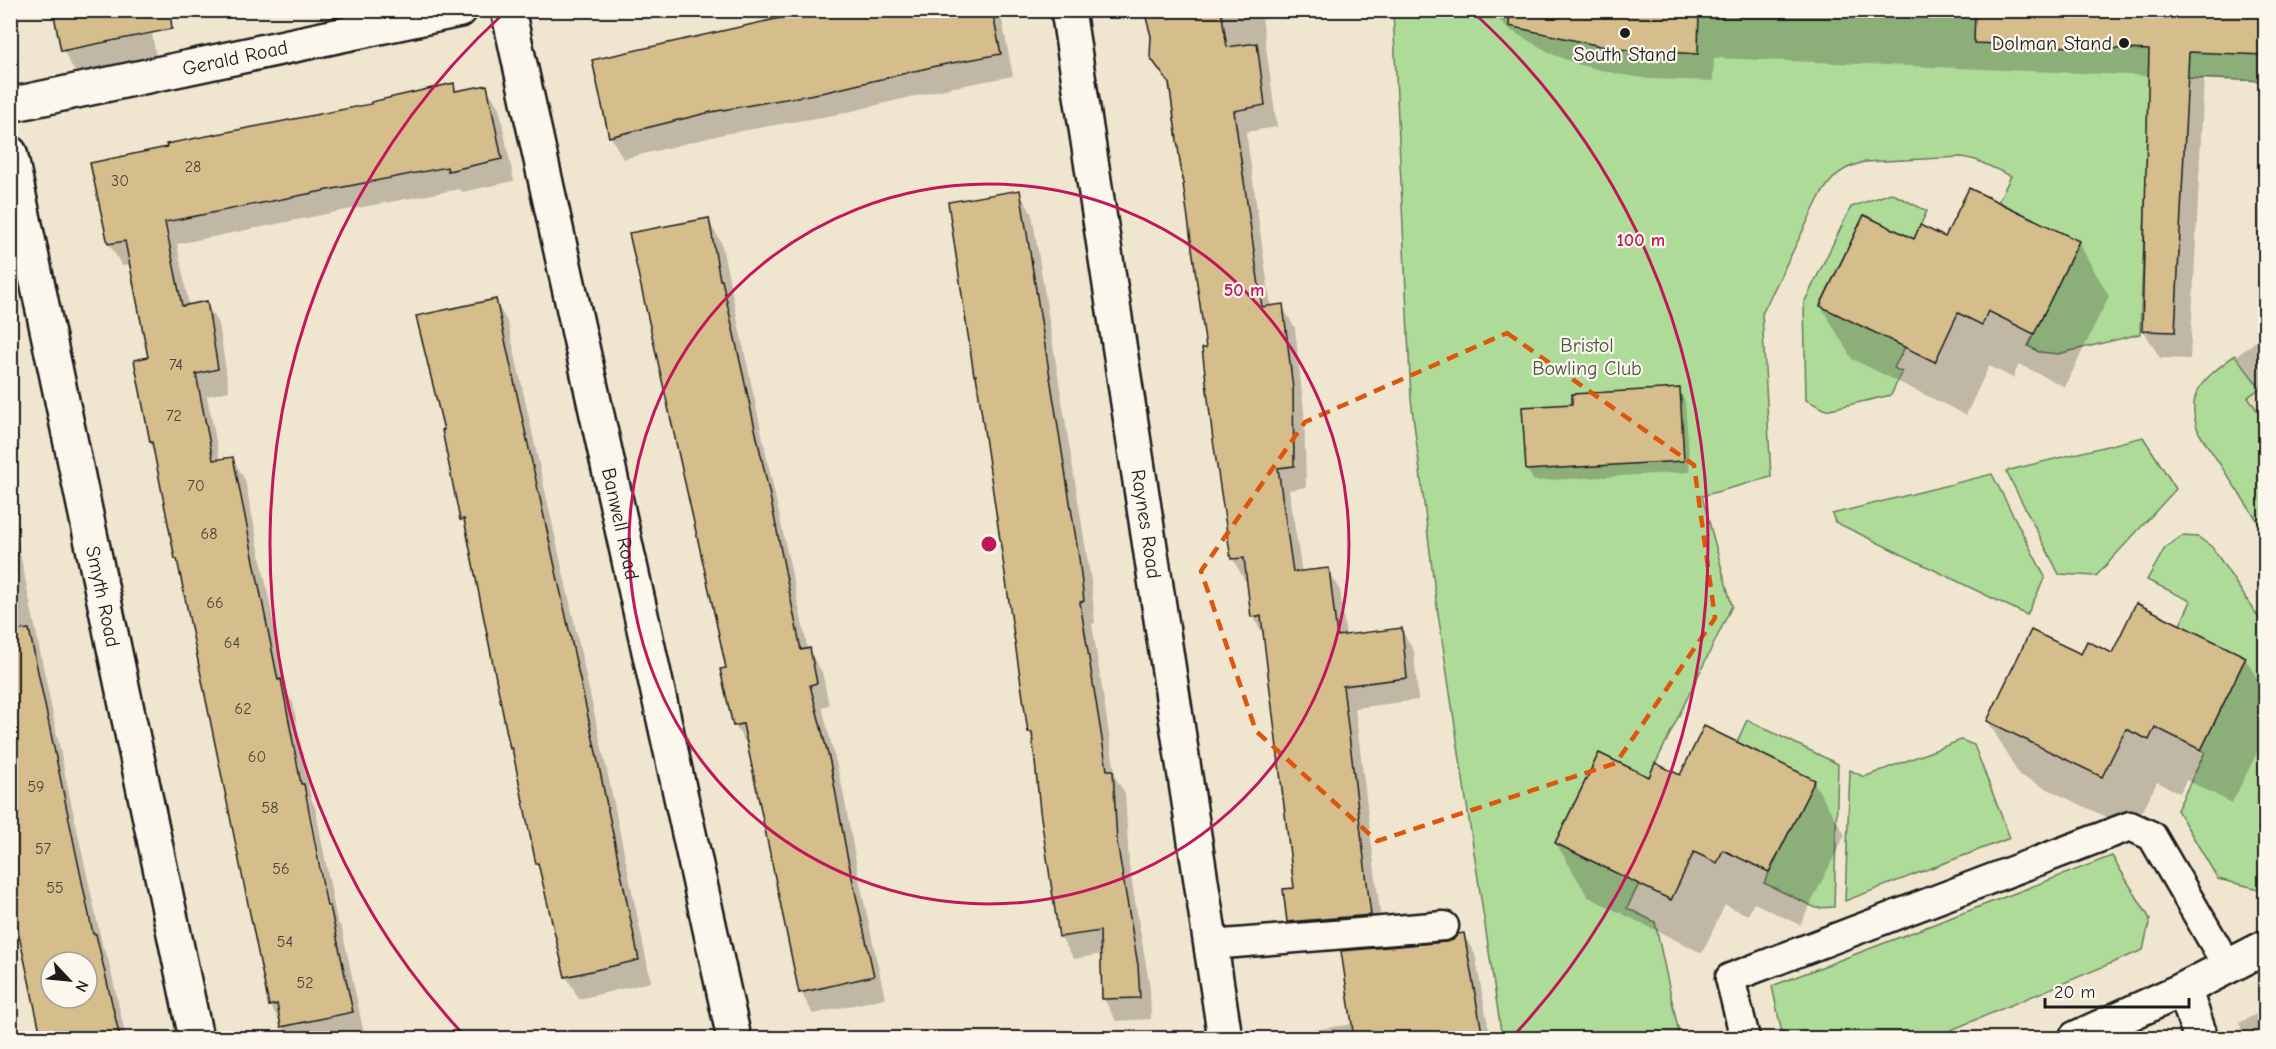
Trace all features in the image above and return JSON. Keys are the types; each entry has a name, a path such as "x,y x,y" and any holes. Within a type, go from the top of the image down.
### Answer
{"street":[{"name":"Gerald Road","path":"10,105 460,10"},
{"name":"Banwell Road","path":"508,10 734,1038"},
{"name":"Raynes Road","path":"1068,10 1226,1038"},
{"name":"Smyth Road","path":"10,153 196,1038"},
{"path":"2076,1038 2184,989 2265,947"},
{"path":"2184,989 2201,1038"}],"lane":[{"path":"1744,1038 1730,978 2130,826 2152,836 2228,967"},
{"path":"1211,945 1444,926"}],"highlighted area":[{"path":"1507,333 1694,465 1715,618 1616,763 1377,841 1256,731 1201,571 1305,422"}],"shaded area":[{"path":"2265,383 2265,422 2248,397"}],"green space":[{"name":"Bristol Bowling Club","path":"1393,11 2265,11 2265,81 2186,78 2146,188 2140,334 2058,354 2039,352 2028,346 2079,241 1998,202 2011,176 1976,160 1962,157 1865,162 1837,174 1819,198 1762,314 1771,477 1702,496 1732,606 1649,777 1599,753 1555,843 1639,884 1627,908 1655,922 1680,1038 1502,1038 1436,600 1411,399"},
{"path":"1891,193 1927,211 1914,239 1864,215 1820,305 1905,347 1894,368 1902,372 1891,395 1826,410 1806,400 1804,303 1851,207"},
{"path":"2235,355 2260,388 2248,397 2265,422 2265,532 2199,433 2195,419 2195,396 2200,387 2214,371"},
{"path":"2143,437 2176,489 2096,576 2059,574 2006,471"},
{"path":"1992,474 2045,577 2027,615 1835,522 1832,514"},
{"path":"2182,536 2198,537 2212,547 2265,627 2266,885 2259,889 2218,879 2177,810 2205,752 2201,750 2246,657 2180,625 2191,601 2147,580 2165,548"},
{"path":"1747,720 1838,764 1834,907 1816,908 1764,883 1814,780 1737,742"},
{"path":"1961,740 1974,745 2010,838 1845,901 1850,770 1864,777"},
{"path":"2112,856 2150,919 2143,950 1932,1038 1783,1038 1772,986"}],"building":[{"path":"53,10 170,10 172,29 61,51"},
{"path":"816,10 992,10 1001,54 936,66 826,92 711,112 609,137 592,60"},
{"path":"1144,10 1221,10 1227,47 1257,43 1265,105 1234,111 1262,307 1283,304 1293,389 1294,466 1278,468 1293,572 1329,568 1337,636 1402,628 1407,678 1343,686 1371,915 1287,922 1283,889 1294,888 1261,616 1251,617 1244,558 1231,559 1213,440 1202,348 1206,348 1169,83 1150,57 1151,36"},
{"name":"South Stand","path":"1510,10 1699,10 1698,54 1614,49 1509,26"},
{"path":"1975,10 2265,10 2265,55 2189,52 2175,332 2142,331 2149,50 1974,43"},
{"path":"454,83 455,91 487,85 502,159 448,171 447,167 165,222 182,306 207,301 218,369 196,374 213,460 233,457 278,680 281,679 327,906 330,906 353,1012 281,1027 277,1004 269,1006 177,559 175,559 152,442 150,442 134,360 148,357 125,241 108,244 90,163 167,147 166,144 371,104 371,102"},
{"path":"1969,188 2079,241 2034,334 1988,311 1982,325 1958,313 1935,362 1820,306 1864,215 1914,239 1920,225 1945,237"},
{"path":"1020,190 1079,558 1084,601 1080,602 1107,770 1113,770 1117,842 1138,965 1140,998 1102,999 1100,931 1059,937 1040,811 1032,732 1028,732 976,375 974,375 948,202"},
{"path":"709,218 720,280 722,280 770,496 801,650 810,648 817,683 810,685 830,762 847,855 874,976 799,993 743,724 733,726 720,669 726,668 629,233"},
{"path":"496,299 597,757 639,960 565,977 538,863 536,864 512,748 510,749 464,519 460,520 442,430 444,430 416,316"},
{"path":"1680,388 1684,461 1526,470 1522,407 1572,404 1572,394"},
{"path":"2136,603 2246,657 2201,750 2155,727 2149,740 2126,729 2102,777 1987,721 2031,630 2081,654 2087,641 2112,653"},
{"path":"29,629 93,934 96,934 120,1038 64,1038 62,1031 41,1036 17,926 10,928 10,631"},
{"path":"1704,726 1815,780 1769,872 1723,850 1717,863 1694,852 1671,900 1555,843 1599,753 1649,777 1655,763 1680,775"},
{"path":"1464,933 1483,1038 1354,1038 1341,951 1445,942"}],"place":[{"name":"South Stand","path":"1625,33"},
{"name":"Dolman Stand","path":"2124,43"}]}
